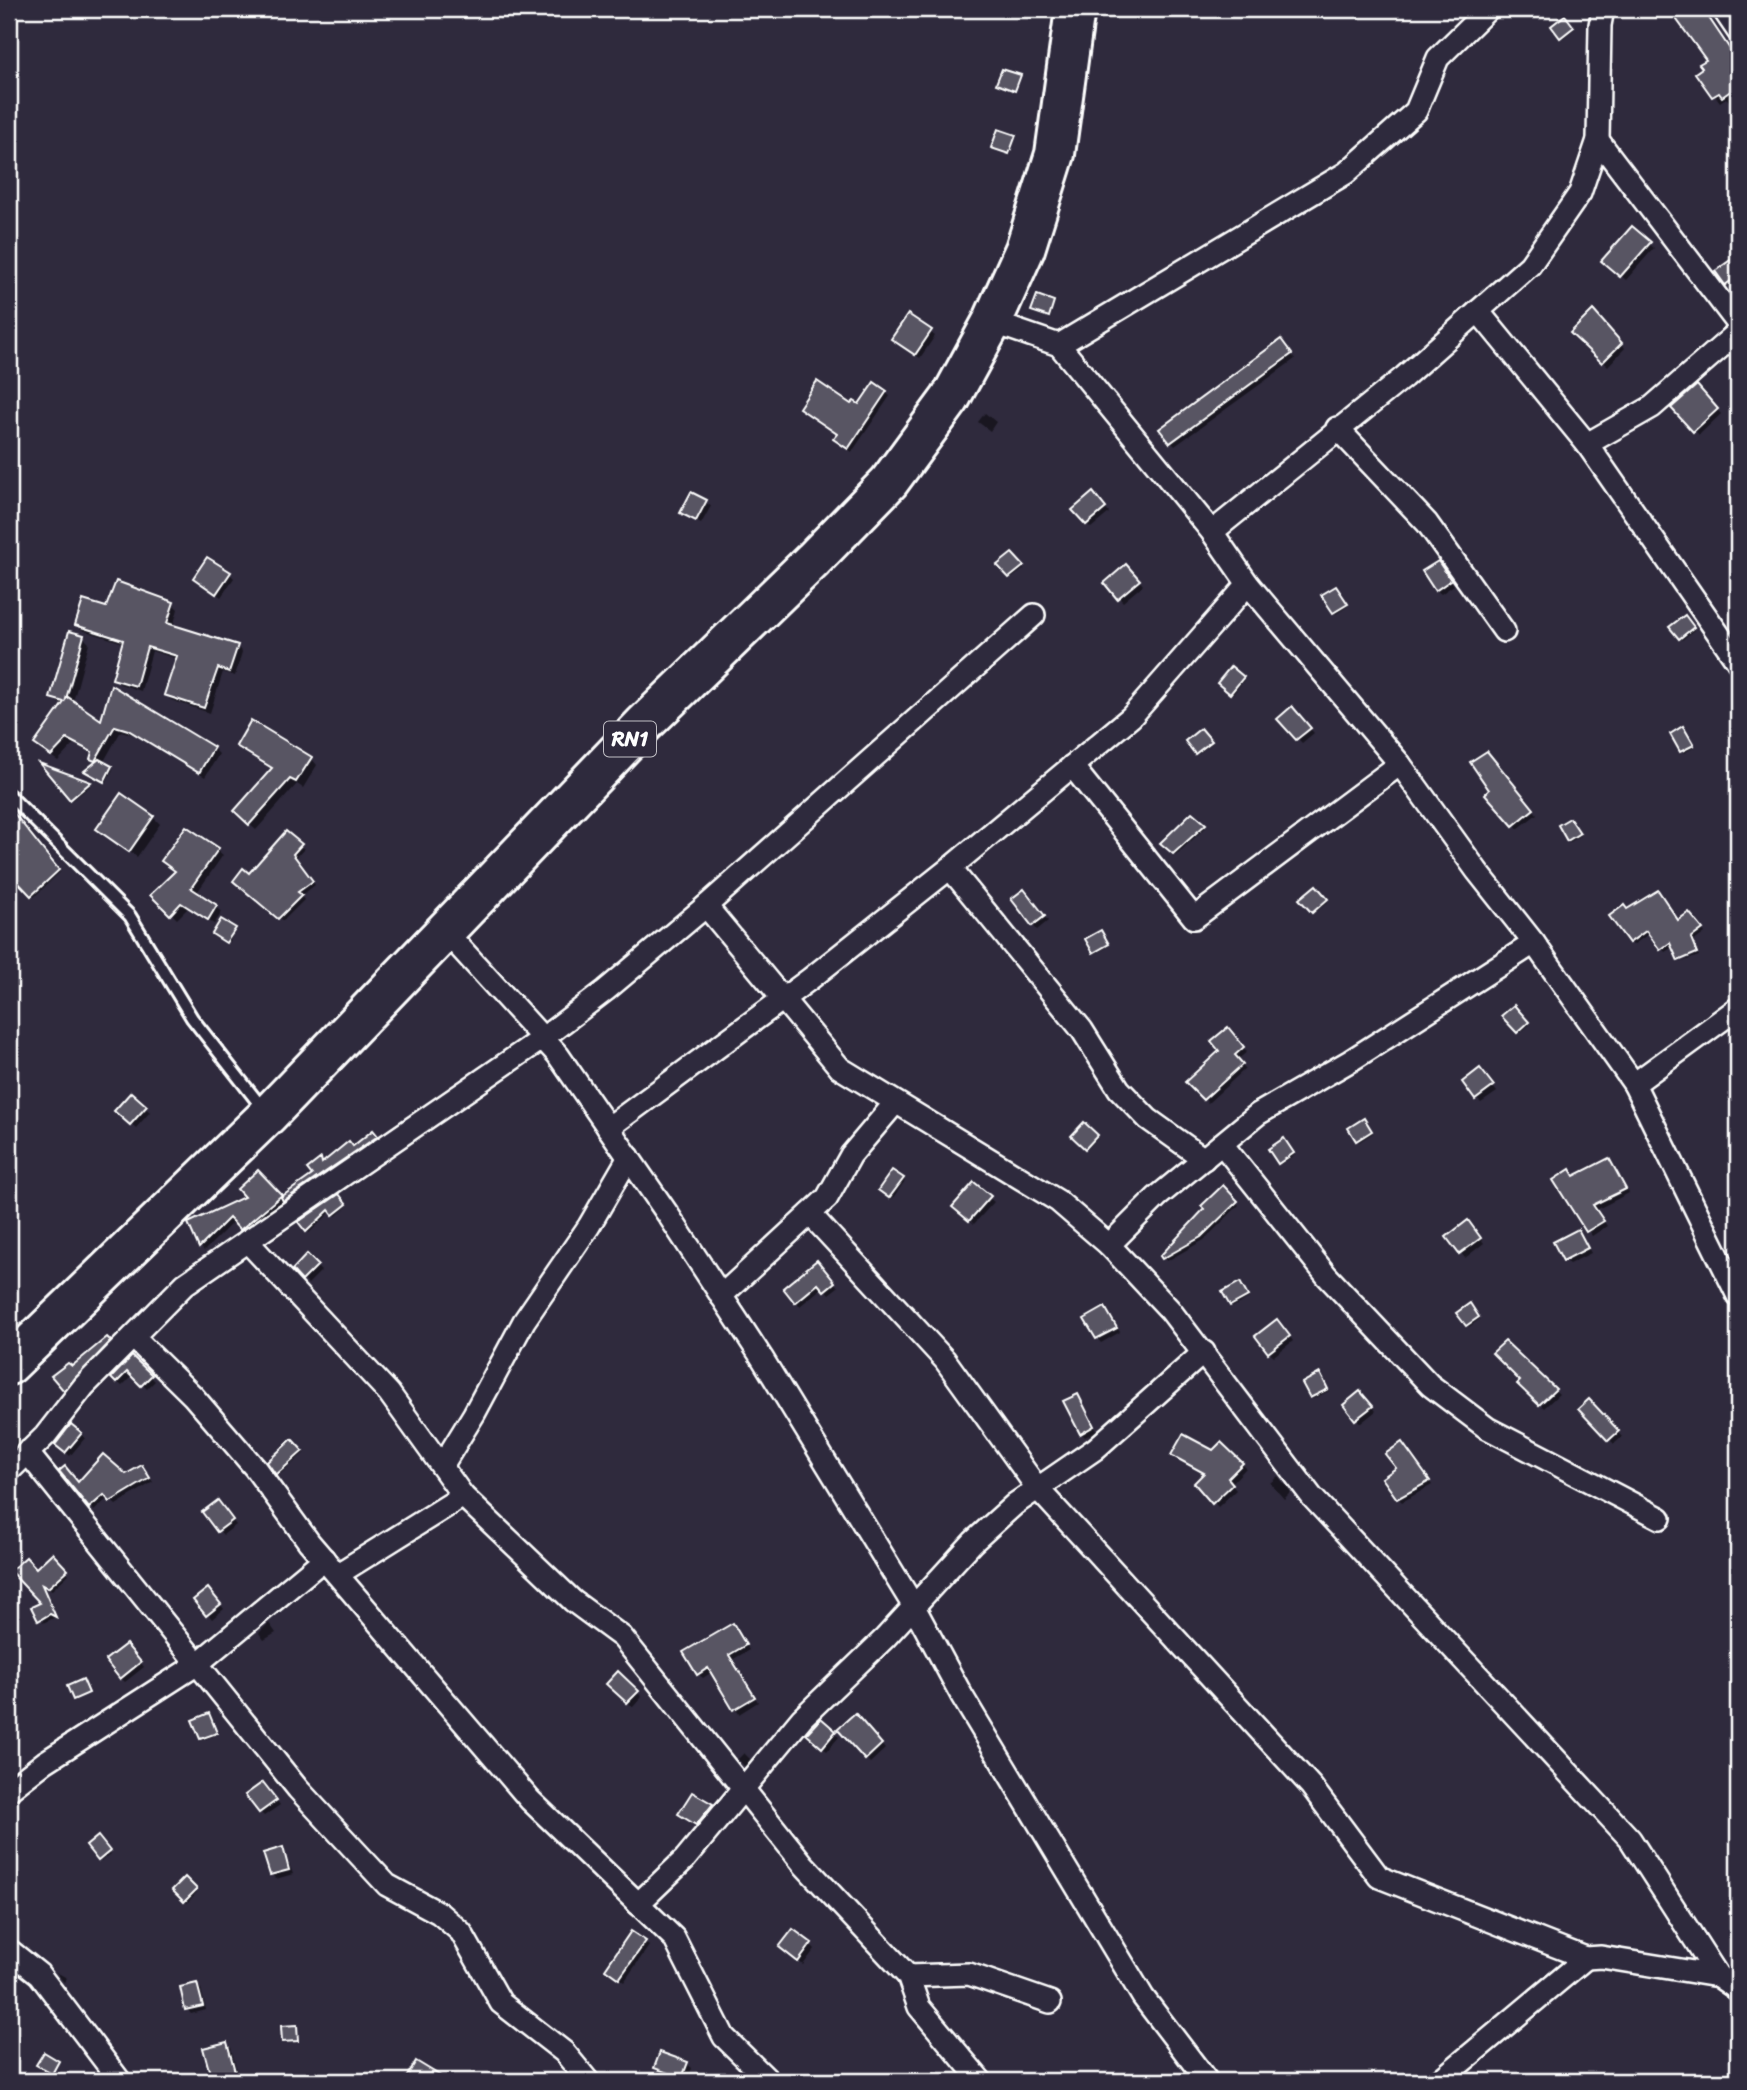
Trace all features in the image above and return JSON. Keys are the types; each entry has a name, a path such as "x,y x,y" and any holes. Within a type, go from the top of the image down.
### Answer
{"highway":[{"name":"RN1","path":"9,1364 268,1115 645,724 889,482 950,399 992,323 1026,249 1055,154 1075,9"}],"street":[{"path":"1059,345 1346,173 1416,111 1438,58 1488,9"},
{"path":"1212,532 1337,428 1404,377 1530,265 1580,193 1598,140 1600,25 1603,9"},
{"path":"1723,9 1738,31"},
{"path":"1598,140 1738,324"},
{"path":"1478,311 1587,444 1738,662"},
{"path":"992,323 1059,345 1212,532 1248,584 1400,764 1477,871 1534,943 1634,1084 1738,1296"},
{"path":"1587,444 1652,407 1738,332"},
{"path":"1337,428 1427,523 1504,631"},
{"path":"608,1128 782,999 950,868 1131,717 1248,584"},
{"path":"9,1471 45,1436 84,1386 185,1284 543,1038 706,906 1034,615"},
{"path":"1073,766 1194,918 1400,764"},
{"path":"950,868 1082,1030 1119,1089 1148,1119 1204,1159"},
{"path":"706,906 840,1068 1058,1201 1109,1245 1170,1310 1312,1497 1630,1839 1717,1976 1738,1990"},
{"path":"445,931 543,1038 629,1157 721,1296 913,1605 962,1696 1143,1997 1207,2081"},
{"path":"1109,1245 1157,1197 1258,1114 1350,1061 1534,943"},
{"path":"1634,1084 1738,1008"},
{"path":"721,1296 828,1198 851,1155 895,1103"},
{"path":"1222,1144 1326,1276 1430,1385 1487,1428 1660,1518"},
{"path":"442,1466 474,1414 524,1321 589,1226 629,1157"},
{"path":"810,1214 945,1360 1038,1489 1311,1786 1379,1877 1586,1958 1601,1957 1717,1976"},
{"path":"247,1241 389,1393 463,1496 573,1601 622,1637 804,1865 908,1976 919,2007 981,2081"},
{"path":"133,1337 202,1406 331,1567 530,1800 674,1938 724,2037 769,2081"},
{"path":"638,1905 685,1859 725,1812 742,1787 802,1718 885,1638 973,1542 1015,1504 1095,1449 1203,1352"},
{"path":"27,1452 298,1789 387,1885 439,1913 461,1932 501,2003 564,2052 588,2081"},
{"path":"9,1790 45,1762 197,1665 331,1567 463,1496"},
{"path":"9,1950 39,1974 120,2081"},
{"path":"1439,2081 1586,1958"},
{"path":"908,1976 970,1974 1050,2002"}],"lane":[{"path":"9,795 131,916 192,1018 268,1115"}],"building":[{"path":"1669,9 1703,9 1738,61 1738,86 1722,97 1719,93 1712,97 1695,73 1702,68 1699,64 1706,60"},
{"path":"1565,15 1574,27 1560,38 1551,26"},
{"path":"1002,69 1021,75 1015,91 996,84"},
{"path":"998,129 1016,135 1009,154 991,148"},
{"path":"1632,226 1651,242 1620,277 1601,261"},
{"path":"1732,259 1738,267 1738,276 1725,285 1715,271"},
{"path":"1037,295 1054,301 1049,317 1031,311"},
{"path":"1593,310 1622,343 1602,363 1570,333"},
{"path":"908,314 932,330 915,355 891,339"},
{"path":"1281,339 1292,354 1170,443 1159,429"},
{"path":"817,381 851,404 854,401 859,404 874,382 887,391 848,449 833,439 837,434 799,408"},
{"path":"1697,385 1718,409 1693,432 1671,408"},
{"path":"691,492 707,500 696,521 680,513"},
{"path":"1093,492 1106,508 1086,525 1072,510"},
{"path":"1012,553 1024,566 1009,578 997,565"},
{"path":"207,557 231,572 216,594 193,578"},
{"path":"1438,561 1451,580 1435,591 1422,571"},
{"path":"1126,564 1140,580 1117,599 1104,583"},
{"path":"116,581 174,602 167,623 238,645 229,672 218,668 204,708 164,695 177,656 147,647 136,686 112,679 123,640 75,625 83,600 106,607"},
{"path":"1336,586 1348,604 1333,613 1321,595"},
{"path":"1685,615 1694,627 1679,639 1669,627"},
{"path":"69,631 84,635 66,699 68,697 101,720 111,685 214,747 199,773 128,730 115,726 95,761 90,759 92,752 67,739 51,756 34,744 64,702 50,698"},
{"path":"1231,666 1244,677 1230,694 1217,683"},
{"path":"1292,706 1311,728 1296,740 1277,719"},
{"path":"251,720 312,757 296,782 290,779 249,825 234,811 272,768 236,746"},
{"path":"1683,726 1694,745 1680,752 1670,734"},
{"path":"1201,728 1212,741 1195,754 1185,741"},
{"path":"1487,751 1534,809 1513,826 1485,794 1489,790 1470,762"},
{"path":"99,759 112,766 104,782 84,771"},
{"path":"39,763 91,782 70,800"},
{"path":"121,793 154,816 129,852 96,829"},
{"path":"9,807 59,870 31,896 15,879 9,883 9,856 16,851 9,843"},
{"path":"1192,812 1206,824 1173,854 1160,843"},
{"path":"1570,818 1580,833 1567,841 1558,825"},
{"path":"186,826 219,848 191,888 217,905 208,920 181,903 170,915 150,895 175,871 161,861"},
{"path":"286,831 302,844 293,854 313,881 298,892 302,895 278,919 233,881 243,868 249,873"},
{"path":"1316,885 1328,899 1312,913 1299,899"},
{"path":"1024,889 1045,916 1032,926 1011,899"},
{"path":"1658,890 1678,920 1689,912 1703,929 1691,938 1697,953 1678,961 1670,943 1660,950 1646,931 1629,943 1609,916 1624,905 1627,909"},
{"path":"221,919 236,928 226,943 212,934"},
{"path":"1101,930 1109,944 1093,953 1085,939"},
{"path":"1514,1005 1529,1022 1517,1033 1501,1016"},
{"path":"1228,1027 1244,1047 1235,1055 1243,1064 1203,1100 1185,1082 1219,1051 1211,1041"},
{"path":"1480,1068 1494,1086 1475,1100 1462,1082"},
{"path":"131,1092 147,1106 130,1125 114,1111"},
{"path":"1364,1118 1372,1131 1356,1141 1348,1128"},
{"path":"1084,1122 1098,1135 1085,1149 1071,1136"},
{"path":"373,1130 378,1136 283,1201 281,1197 312,1175 307,1169 321,1158 322,1163 349,1141 353,1146"},
{"path":"1284,1138 1294,1153 1278,1164 1268,1149"},
{"path":"1609,1158 1626,1189 1593,1205 1604,1221 1586,1232 1553,1180 1570,1169 1574,1176"},
{"path":"258,1170 282,1195 240,1230 229,1218 199,1248 188,1223 244,1197 237,1189"},
{"path":"892,1170 904,1178 889,1198 878,1190"},
{"path":"974,1182 991,1196 969,1221 952,1207"},
{"path":"1223,1185 1238,1201 1201,1237 1162,1259 1160,1256 1204,1209 1201,1206"},
{"path":"339,1194 347,1204 333,1215 329,1210 306,1232 298,1222"},
{"path":"1468,1220 1481,1238 1459,1254 1446,1237"},
{"path":"1578,1229 1588,1248 1563,1261 1553,1242"},
{"path":"307,1254 318,1265 302,1281 292,1270"},
{"path":"817,1260 835,1282 824,1291 818,1284 795,1303 783,1288"},
{"path":"1240,1282 1248,1296 1230,1306 1222,1292"},
{"path":"1470,1303 1479,1317 1466,1326 1456,1313"},
{"path":"1105,1307 1117,1328 1096,1339 1084,1319"},
{"path":"1277,1319 1290,1336 1268,1353 1255,1336"},
{"path":"107,1337 111,1341 64,1391 51,1376 68,1363 72,1366"},
{"path":"1505,1341 1556,1389 1539,1405 1517,1384 1520,1381 1492,1353"},
{"path":"132,1356 152,1375 141,1386 127,1372 116,1383 111,1378"},
{"path":"1320,1373 1328,1389 1310,1398 1302,1383"},
{"path":"1360,1391 1373,1406 1355,1420 1343,1405"},
{"path":"1078,1394 1094,1426 1080,1434 1063,1401"},
{"path":"1589,1399 1619,1431 1608,1441 1578,1409"},
{"path":"71,1424 82,1433 65,1453 55,1445"},
{"path":"1183,1434 1213,1450 1221,1442 1243,1463 1228,1478 1233,1484 1212,1504 1194,1483 1204,1473 1171,1455"},
{"path":"292,1439 303,1451 276,1475 267,1462"},
{"path":"1402,1442 1430,1481 1397,1499 1382,1478 1396,1468 1385,1454"},
{"path":"103,1454 126,1474 142,1465 150,1478 110,1502 104,1495 89,1508 59,1471 65,1466 78,1482"},
{"path":"218,1500 233,1520 217,1532 202,1512"},
{"path":"52,1553 68,1570 48,1588 42,1585 56,1617 50,1614 38,1621 31,1607 40,1603 10,1571 26,1557 36,1568"},
{"path":"208,1588 221,1604 206,1616 193,1600"},
{"path":"733,1623 746,1645 729,1655 755,1697 733,1710 708,1668 697,1675 683,1652"},
{"path":"126,1644 141,1662 120,1679 105,1660"},
{"path":"618,1671 639,1691 627,1703 606,1684"},
{"path":"83,1679 89,1693 73,1700 67,1686"},
{"path":"209,1713 217,1733 200,1739 192,1720"},
{"path":"855,1713 882,1744 865,1760 837,1729"},
{"path":"821,1718 836,1731 822,1748 806,1734"},
{"path":"263,1782 277,1800 259,1813 245,1795"},
{"path":"692,1792 713,1804 696,1825 678,1814"},
{"path":"98,1836 110,1851 98,1861 86,1846"},
{"path":"283,1847 289,1870 270,1875 263,1853"},
{"path":"185,1877 197,1889 184,1902 172,1890"},
{"path":"793,1929 812,1943 798,1962 779,1947"},
{"path":"631,1931 646,1941 619,1979 605,1969"},
{"path":"197,1983 203,2006 185,2010 180,1987"},
{"path":"297,2025 298,2041 282,2042 281,2026"},
{"path":"227,2042 236,2075 212,2081 203,2048"},
{"path":"44,2052 59,2061 52,2074 36,2065"},
{"path":"660,2052 688,2062 682,2078 654,2068"},
{"path":"416,2061 449,2081 404,2081"}]}
